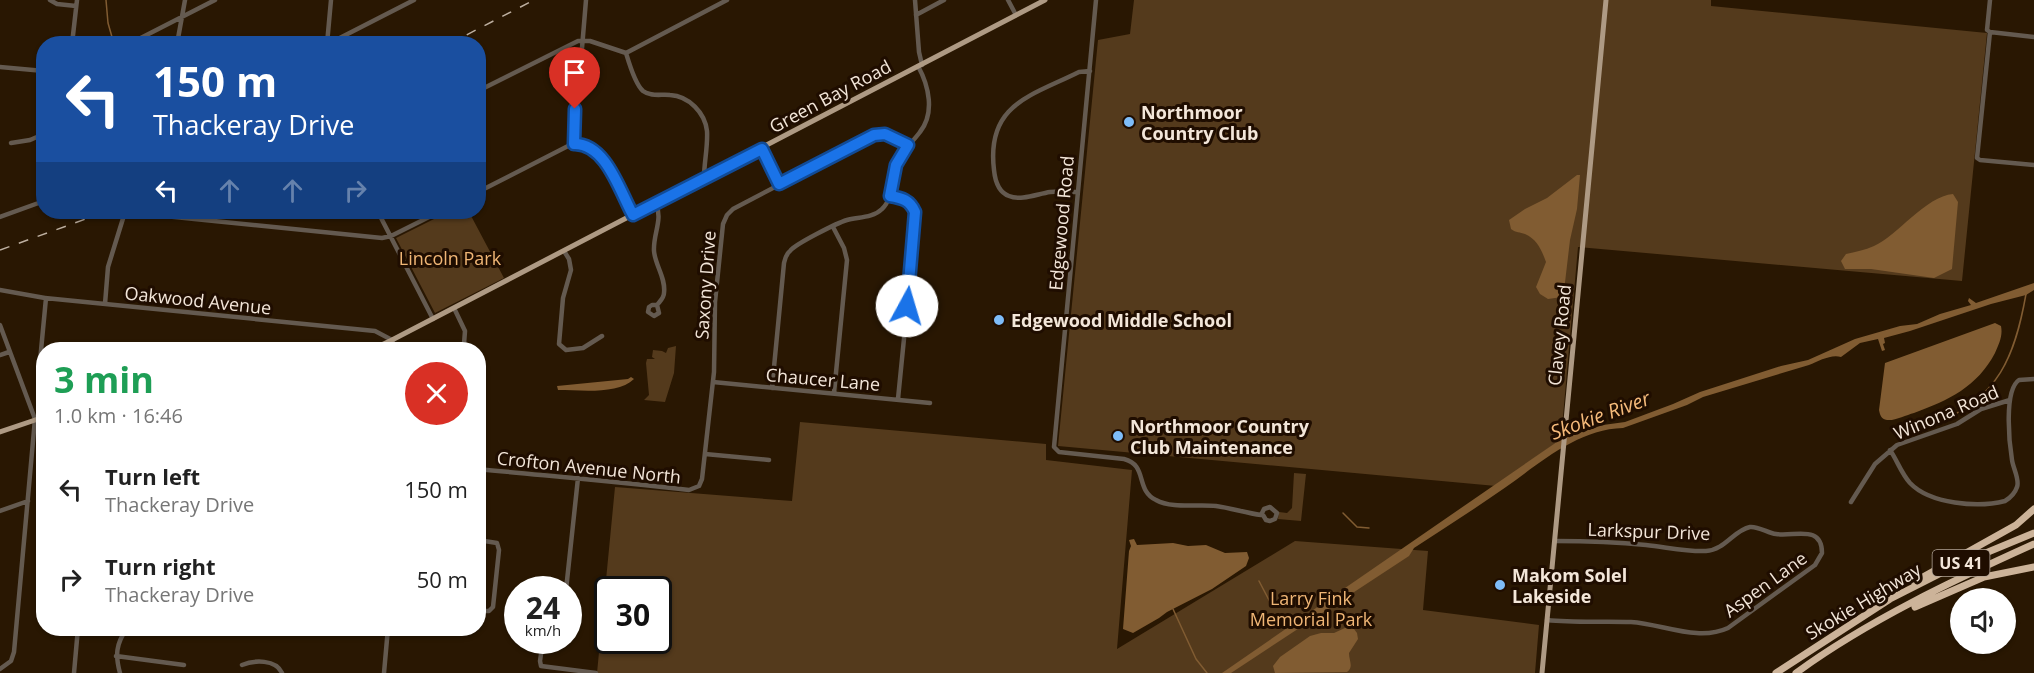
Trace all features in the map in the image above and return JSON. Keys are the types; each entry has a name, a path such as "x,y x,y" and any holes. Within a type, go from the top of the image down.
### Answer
{"highway":[{"path":"1890,599 1922,577 2016,525 2034,509"},
{"name":"Skokie Highway","path":"1776,673 1890,599 1959,564 2034,533"},
{"name":"Skokie Highway","path":"1796,673 1854,636 1961,576 2034,544"},
{"path":"1854,636 1967,583 1984,577 2034,567"}],"main road":[{"name":"Green Bay Road","path":"389,342 1045,0"},
{"name":"Clavey Road","path":"1542,673 1606,0"},
{"path":"0,432 35,419"}],"street":[{"path":"50,0 57,4 76,6"},
{"path":"73,36 77,0"},
{"path":"178,36 185,0"},
{"path":"144,36 215,0"},
{"path":"329,36 331,0"},
{"path":"344,36 414,0"},
{"path":"574,144 586,0"},
{"path":"486,87 570,44 582,41 590,41 626,53 727,0"},
{"path":"772,388 785,258 795,246 847,220 877,213 884,208 890,196 896,165 908,145 920,132 927,116 928,88 918,52 915,0"},
{"path":"916,15 944,0"},
{"path":"1008,0 1016,15"},
{"name":"Edgewood Road","path":"1096,0 1055,448 1059,452 1132,461 1138,467 1146,492 1156,500 1166,503 1216,506 1263,515"},
{"path":"1990,0 1988,30 1990,32 1976,155 1980,160 2034,165"},
{"path":"1990,32 2034,37"},
{"path":"626,53 636,84 642,90 651,95 672,95 685,99 694,105 702,116 707,131 704,178"},
{"path":"0,67 36,70"},
{"path":"1078,192 1008,196 999,189 997,184 993,157 999,122 1010,108 1079,72 1090,70"},
{"name":"Saxony Drive","path":"697,488 702,479 713,382 715,302 724,220 733,209 874,135 885,134 908,145"},
{"path":"11,143 36,137"},
{"path":"486,188 574,144 590,147 602,157 633,215"},
{"path":"762,149 779,184"},
{"path":"890,196 909,202 916,218 898,399"},
{"path":"656,203 660,220 654,250 661,271 664,293 657,305"},
{"path":"0,217 36,204"},
{"path":"105,304 108,267 123,219"},
{"path":"200,219 382,238 391,236 425,219"},
{"path":"382,219 433,319"},
{"path":"833,227 844,248 847,260 834,393"},
{"path":"564,251 569,259 571,270 563,298 559,344 566,350 583,348 602,336"},
{"name":"Oakwood Avenue","path":"0,290 46,298 375,331 393,340"},
{"path":"42,342 46,298"},
{"path":"454,308 465,331 464,342"},
{"path":"0,325 35,419 14,652 10,661 0,669"},
{"path":"0,355 9,352"},
{"name":"Winona Road","path":"1890,450 1901,442 1957,424 1981,409 2010,400 2013,386 2017,381 2034,379"},
{"name":"Chaucer Lane","path":"713,382 930,403"},
{"path":"1851,502 1875,464 1890,450 1906,478 1917,489 1956,503 1990,503 2008,500 2018,485 2012,461 2010,400"},
{"path":"705,454 769,460"},
{"name":"Crofton Avenue North","path":"486,471 689,490 697,488"},
{"path":"568,576 578,478"},
{"path":"0,511 28,501"},
{"name":"Larkspur Drive","path":"1555,542 1635,544 1705,551 1717,549 1749,527 1775,534 1806,533"},
{"name":"Aspen Lane","path":"1547,620 1644,623 1705,634 1722,631 1819,561 1822,553 1821,543 1814,536 1806,533"},
{"path":"486,541 497,543 499,550 493,607 486,611"},
{"path":"74,673 77,636"},
{"path":"120,673 116,656 117,646 123,636"},
{"path":"384,673 387,636"},
{"path":"541,654 541,666 596,673"},
{"path":"116,656 184,665"},
{"path":"242,665 255,662 273,663 279,666 282,673"}],"green space":[{"name":"Northmoor Country Club","path":"1134,0 1711,0 1711,6 1987,33 1962,281 1578,247 1561,439 1496,486 1058,446 1098,40 1130,34"},
{"name":"Lincoln Park","path":"434,219 473,219 504,278 435,313 396,238"},
{"path":"676,346 674,373 665,402 644,400 649,395 647,359 655,359 652,357 653,350 666,353 668,348"},
{"name":"Larry Fink Memorial Park","path":"800,422 1046,444 1046,460 1132,470 1117,649 1295,541 1428,551 1423,610 1539,625 1535,673 597,673 599,654 672,654 672,576 606,576 615,487 792,501"},
{"path":"1294,473 1306,474 1301,521 1278,519 1279,512 1287,513 1292,508"}],"shaded area":[{"path":"1580,175 1577,209 1570,240 1564,291 1562,297 1548,299 1540,294 1536,287 1546,262 1541,250 1529,236 1511,229 1509,220 1547,198"},
{"path":"1953,194 1958,202 1952,269 1934,278 1871,269 1845,269 1841,261 1846,254 1864,250 1883,241 1922,209 1943,196"},
{"path":"2034,283 2034,290 2026,295 1884,338 1885,350 1882,351 1878,339 1860,343 1841,357 1825,358 1703,397 1623,428 1591,434 1575,441 1546,458 1414,548 1409,556 1231,673 1222,673 1561,439 1603,425 1625,422 1700,392 1781,366 1808,360 1855,339 1900,326 1917,324 1971,305 1969,298 1976,303"},
{"path":"1995,323 2001,326 1998,346 1988,365 1971,383 1961,391 1927,408 1893,420 1882,418 1879,410 1885,363"},
{"path":"631,377 634,379 627,384 609,390 558,390 557,386 628,379"},
{"path":"1134,539 1137,545 1173,543 1188,546 1206,545 1225,553 1247,552 1249,558 1246,566 1212,589 1167,612 1133,633 1123,629 1131,546 1129,540"},
{"path":"1347,627 1354,629 1358,639 1349,653 1351,666 1347,672 1275,673 1273,666 1280,657 1310,636 1334,633"}],"waterway":[{"path":"106,0 112,36"},
{"path":"1896,434 1931,425 1958,413 1989,388 2009,355 2022,316 2026,294"},
{"path":"1343,513 1357,527 1369,528"},
{"path":"1259,581 1270,602"},
{"path":"1173,609 1196,659 1207,673"}],"railway":[{"path":"464,36 534,0"},
{"path":"0,250 86,219"}],"place":[{"name":"Northmoor Country Club","path":"1129,122"},
{"name":"Edgewood Middle School","path":"999,320"},
{"name":"Northmoor Country Club Maintenance","path":"1118,436"},
{"name":"Makom Solel Lakeside","path":"1500,585"}],"route":[{"path":"575,109 574,144 579,143 590,147 602,157 633,215 762,149 779,184 880,133 908,145 896,165 890,196 909,202 916,218 907,306"}],"water label":[{"name":"Skokie River","path":"1600,415"}]}
